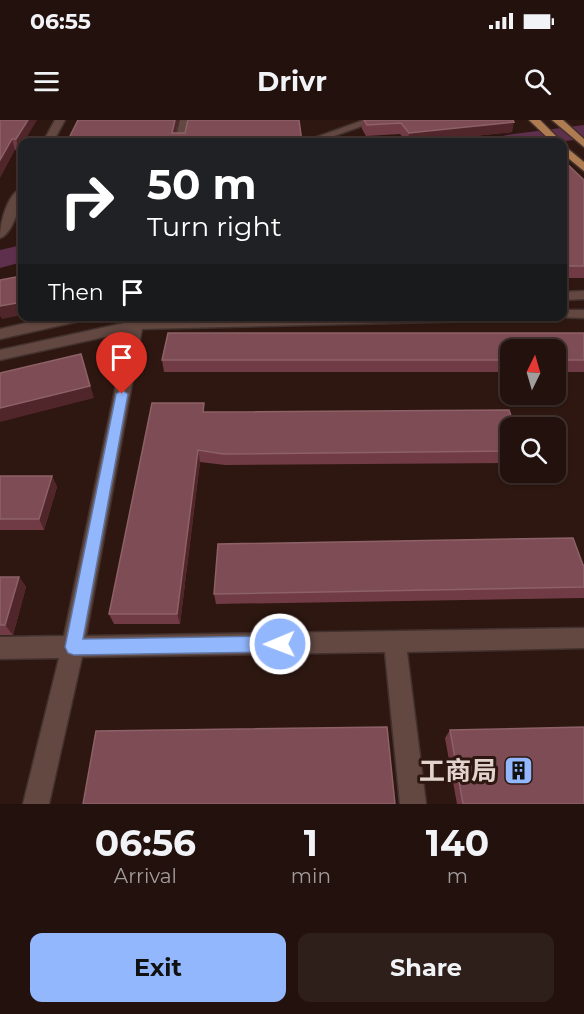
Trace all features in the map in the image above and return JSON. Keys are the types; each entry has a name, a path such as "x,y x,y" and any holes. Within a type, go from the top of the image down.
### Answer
{"main road":[{"path":"534,120 553,138"},
{"path":"557,120 583,143"},
{"path":"567,152 584,168"}],"street":[{"path":"50,138 60,120"},
{"path":"181,138 185,120"},
{"path":"318,138 356,123 374,120"},
{"path":"2,229 18,199"},
{"path":"2,229 18,223"},
{"path":"567,296 584,295"},
{"path":"567,314 584,314"},
{"path":"0,334 58,321"},
{"path":"0,355 136,321 74,647 36,804"},
{"path":"0,648 584,638"},
{"path":"395,642 413,804"}],"building":[{"path":"0,120 28,120 16,139 12,139 0,160"},
{"path":"78,120 175,120 172,133 185,133 188,120 299,120 301,138 69,138"},
{"path":"364,120 513,120 514,122 409,133 401,123 367,125"},
{"path":"567,164 584,180 584,266 567,266"},
{"path":"18,277 18,303 0,306 0,280"},
{"path":"168,333 584,333 584,360 566,360 566,339 500,339 500,360 162,360"},
{"path":"81,354 90,386 0,408 0,373"},
{"path":"152,403 204,403 203,412 509,410 511,417 500,417 500,451 223,454 198,450 177,614 109,614"},
{"path":"0,476 52,476 39,519 0,519"},
{"path":"573,538 584,565 584,587 214,594 218,544"},
{"path":"0,577 19,577 5,625 0,625"},
{"path":"387,727 395,804 83,804 96,731"},
{"name":"工商局","path":"584,727 584,804 463,804 450,730"}],"waterway":[{"path":"538,138 584,132"},
{"path":"0,259 18,255"}],"place":[{"name":"工商局","path":"518,771"}],"route":[{"path":"122,394 74,647 280,644"}]}
